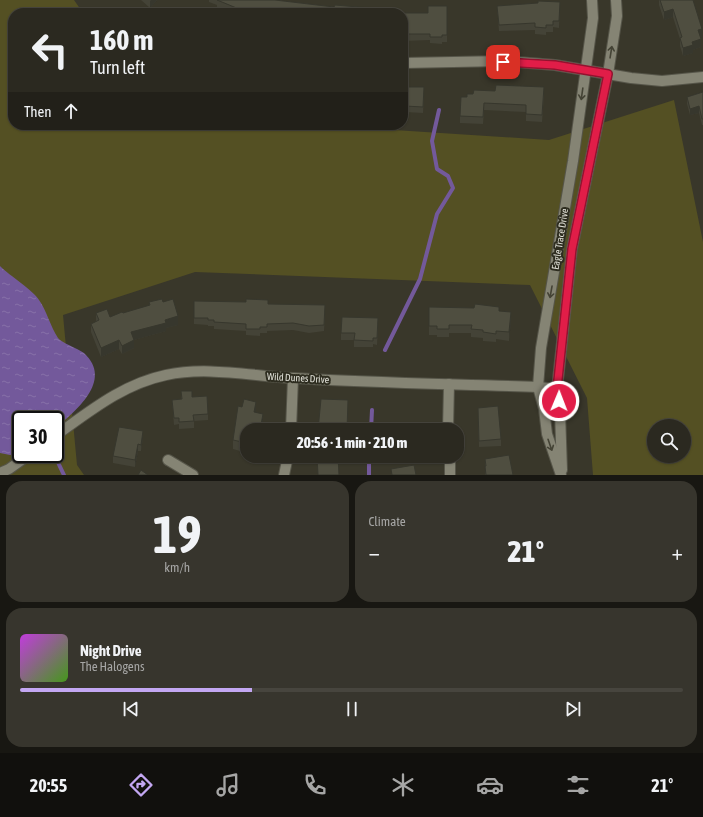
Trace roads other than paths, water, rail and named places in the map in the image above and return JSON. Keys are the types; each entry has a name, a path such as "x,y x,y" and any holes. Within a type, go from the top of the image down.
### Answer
{"street":[{"name":"Eagle Trace Drive","path":"562,475 547,434 544,410 538,387 541,348 573,161 586,69 593,18 592,0"},
{"name":"Eagle Trace Drive","path":"562,475 561,426 557,389 572,249 608,74 617,16 616,0"},
{"path":"408,63 503,62 555,65 662,81 703,77"},
{"name":"Wild Dunes Drive","path":"64,429 99,404 125,388 167,375 204,372 293,378 538,387 557,389"},
{"path":"291,423 293,378"},
{"path":"448,423 449,384"},
{"path":"168,460 193,475"},
{"path":"0,473 17,463"},
{"path":"284,475 287,463"},
{"path":"450,463 450,475"}],"water":[{"path":"0,266 36,296 42,304 58,338 84,353 92,364 95,374 93,385 88,395 64,421 64,411 12,411 12,455 0,453"}],"waterway":[{"path":"385,350 420,279 437,214 453,188 448,176 437,169 432,141 439,110"},
{"path":"371,423 372,410"},
{"path":"58,463 64,475"},
{"path":"369,463 369,475"}]}
